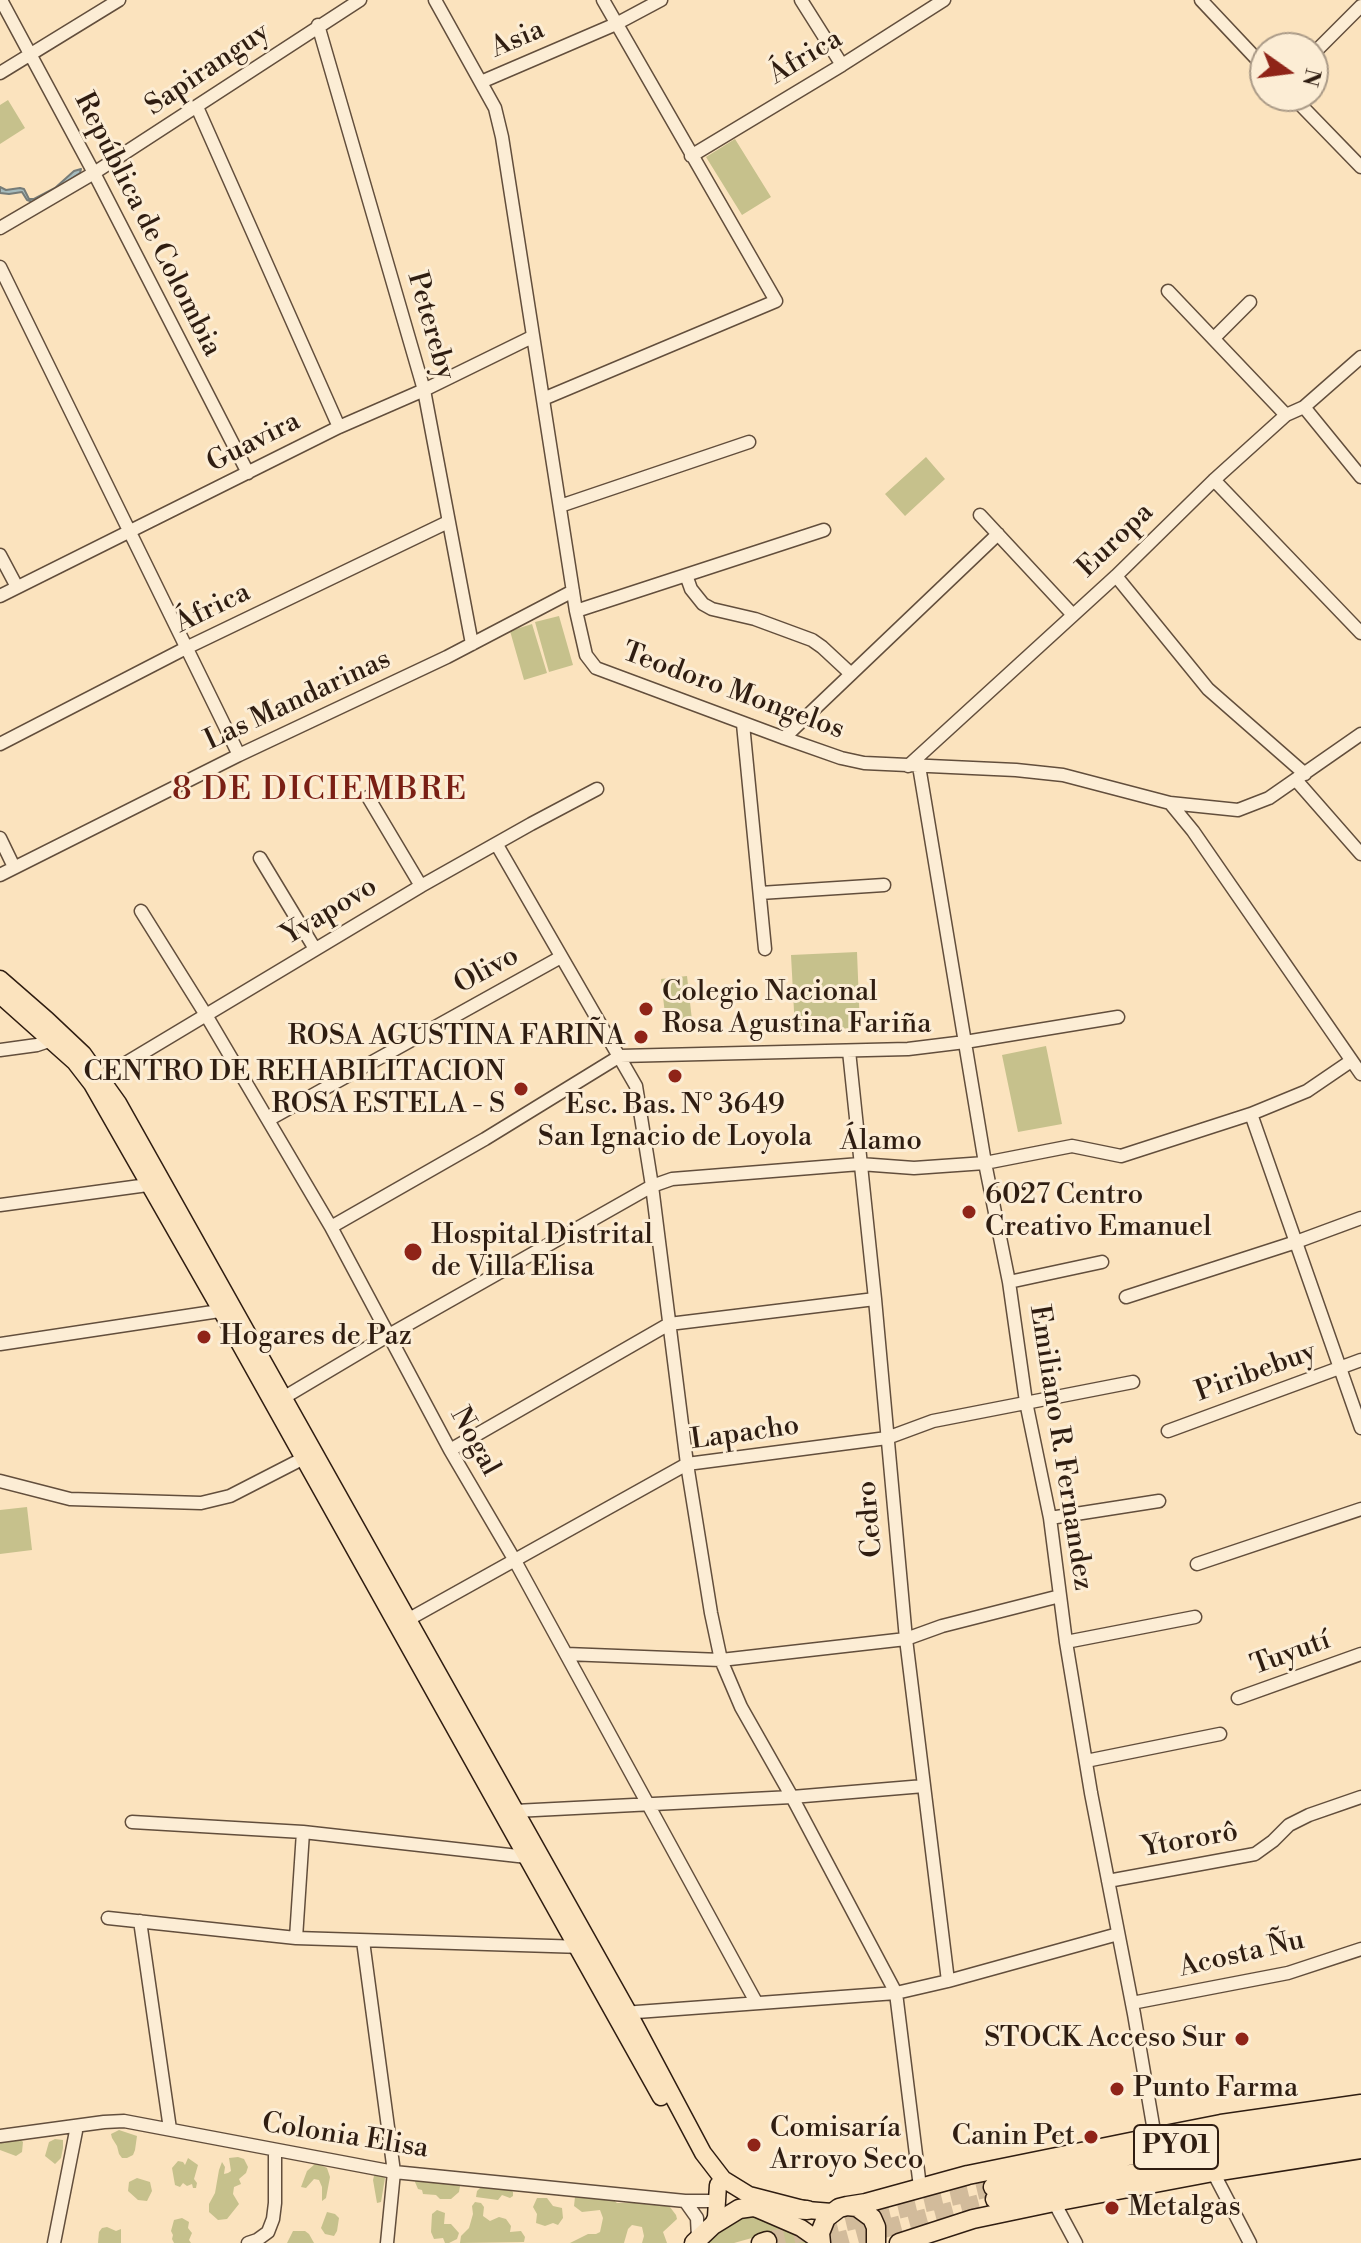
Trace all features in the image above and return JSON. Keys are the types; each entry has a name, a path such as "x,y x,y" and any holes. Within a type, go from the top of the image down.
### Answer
{"highway":[{"path":"821,2242 822,2225 840,2209 920,2187 1221,2124 1361,2104"},
{"name":"PY01","path":"1361,2118 1158,2149 994,2193 1361,2136"},
{"path":"899,2243 973,2219 1054,2202 1213,2172 1361,2149"},
{"path":"696,2240 736,2210 753,2207 807,2210"},
{"path":"840,2209 857,2207 872,2218 876,2227 876,2243"}],"main road":[{"path":"0,979 57,1038"},
{"path":"0,995 83,1054 585,1947 694,2155 708,2175 717,2193 713,2225"},
{"path":"279,1401 304,1458 515,1811 525,1845"},
{"path":"620,2012 703,2153 723,2179 749,2195 807,2210 840,2209"},
{"path":"717,2193 801,2228 821,2242"}],"street":[{"name":"República de Colombia","path":"1,0 248,473"},
{"path":"0,73 119,0"},
{"name":"Sapiranguy","path":"0,228 94,173 360,0"},
{"name":"Teodoro Mongelos","path":"435,0 495,108 502,137 576,611 586,655 596,668 841,758 864,763 1063,775 1170,803 1238,810 1269,798 1361,734"},
{"path":"543,399 776,301 603,0"},
{"name":"Asia","path":"481,82 616,24 644,4 661,0"},
{"path":"801,0 842,65"},
{"name":"África","path":"691,156 944,0"},
{"path":"1201,0 1249,51"},
{"path":"1329,38 1361,6"},
{"name":"Petereby","path":"318,25 424,390 472,644"},
{"path":"197,107 339,427"},
{"path":"1308,112 1361,167"},
{"path":"0,267 239,755"},
{"path":"1168,291 1286,415"},
{"path":"1214,338 1250,302"},
{"name":"Guavira","path":"0,596 339,427 532,337"},
{"name":"Europa","path":"913,766 1214,480 1286,415 1304,407 1361,357"},
{"path":"1304,407 1361,477"},
{"path":"560,506 749,442"},
{"path":"1214,480 1361,633"},
{"path":"980,515 1073,615"},
{"name":"África","path":"0,744 186,648 448,522"},
{"path":"576,611 824,530"},
{"path":"784,738 998,534"},
{"path":"0,555 17,587"},
{"path":"686,575 691,589 703,604 725,614 755,619 812,640 850,673"},
{"path":"1116,576 1208,689 1301,777 1361,854"},
{"name":"Las Mandarinas","path":"0,875 239,755 472,644 573,591"},
{"path":"743,724 765,949"},
{"name":"Emiliano R. Fernandez","path":"913,766 1009,1282 1026,1402 1050,1518 1086,1761 1155,2137"},
{"name":"Yvapovo","path":"97,1081 421,886 597,789"},
{"path":"368,797 421,886"},
{"path":"1170,803 1193,831 1361,1074"},
{"path":"0,838 14,867"},
{"path":"497,845 636,1086 652,1186 687,1464 721,1660 741,1707 896,1993 920,2187"},
{"path":"260,858 315,949"},
{"path":"760,893 884,885"},
{"name":"Nogal","path":"141,911 331,1227 450,1450 514,1559 756,2002"},
{"name":"Olivo","path":"268,1120 561,957"},
{"path":"331,1227 485,1139 620,1056 908,1049 1118,1017"},
{"path":"0,1050 57,1038"},
{"name":"Cedro","path":"849,1051 906,1639 948,1981"},
{"name":"Álamo","path":"279,1401 652,1186 672,1179 860,1164 914,1168 985,1163 1072,1146 1121,1156 1251,1114 1307,1091 1351,1061"},
{"path":"1251,1114 1361,1428"},
{"path":"0,1205 156,1184"},
{"path":"1126,1297 1361,1218"},
{"path":"1009,1282 1102,1262"},
{"path":"450,1450 669,1324 875,1299"},
{"path":"0,1344 228,1309"},
{"name":"Piribebuy","path":"1168,1431 1361,1360"},
{"name":"Lapacho","path":"403,1622 687,1464 887,1438 933,1421 1133,1382"},
{"path":"0,1481 86,1501 201,1503 230,1496 304,1458"},
{"path":"1050,1518 1159,1501"},
{"path":"1197,1564 1361,1509"},
{"path":"566,1654 721,1660 906,1639 942,1626 1060,1596"},
{"path":"1066,1642 1195,1617"},
{"name":"Tuyutí","path":"1238,1698 1361,1654"},
{"path":"1086,1761 1220,1734"},
{"path":"515,1811 792,1797 924,1786"},
{"name":"Ytororô","path":"1108,1881 1255,1854 1289,1825 1361,1797"},
{"path":"132,1822 525,1845"},
{"path":"296,1938 303,1832"},
{"path":"108,1918 296,1938 585,1947"},
{"path":"140,1921 170,2129"},
{"path":"620,2012 896,1993 1118,1934"},
{"path":"363,1941 394,2172 387,2243"},
{"name":"Acosta Ñu","path":"1132,2003 1288,1973 1361,1949"},
{"name":"Colonia Elisa","path":"0,2136 124,2121 394,2172 685,2201 717,2193"},
{"path":"54,2243 77,2126"},
{"path":"248,2243 268,2232 273,2219 275,2151"},
{"path":"1213,2172 1250,2243"},
{"path":"685,2201 697,2218 696,2240"},
{"path":"1054,2202 1076,2243"}],"shaded area":[{"path":"8,100 25,128 0,144 0,105"},
{"path":"735,139 771,197 742,215 706,157"},
{"path":"81,169 80,173 33,202 27,200 22,192 0,193 0,187 6,190 20,188 24,189 29,199 34,199"},
{"path":"926,457 945,479 905,516 885,494"},
{"path":"559,616 573,665 549,672 535,622"},
{"path":"532,624 547,673 524,680 510,631"},
{"path":"857,952 860,1028 795,1030 791,955"},
{"path":"687,976 692,1020 666,1023 661,979"},
{"path":"1046,1046 1062,1124 1018,1132 1002,1055"},
{"path":"27,1507 32,1550 0,1554 0,1510"},
{"path":"119,2130 137,2136 133,2155 127,2158 119,2154 112,2138 111,2134"},
{"path":"19,2138 23,2142 22,2152 16,2156 0,2150 0,2140"},
{"path":"63,2140 63,2148 61,2158 55,2164 45,2156 49,2142"},
{"path":"188,2158 198,2165 194,2179 196,2188 192,2184 175,2185 172,2168 178,2161 185,2165"},
{"path":"229,2158 244,2159 248,2167 239,2179 241,2184 234,2187 233,2194 239,2204 227,2219 218,2220 209,2212 209,2204 215,2193 219,2170 222,2162 224,2174 231,2171"},
{"path":"316,2163 327,2168 330,2177 326,2198 322,2201 319,2180 314,2179 306,2188 301,2187 307,2171"},
{"path":"375,2172 383,2173 385,2178 381,2202 377,2203 373,2180"},
{"path":"416,2177 430,2182 457,2181 459,2192 451,2199 423,2194 415,2182"},
{"path":"137,2178 150,2182 152,2191 147,2201 138,2200 128,2191 129,2182"},
{"path":"482,2186 509,2188 513,2196 502,2195 498,2200 476,2197"},
{"path":"587,2192 610,2197 617,2203 667,2203 677,2219 663,2232 667,2243 642,2243 642,2227 632,2225 624,2243 570,2243 600,2232 603,2218 600,2210 582,2212 574,2206 575,2197"},
{"path":"537,2198 547,2198 553,2206 562,2208 563,2218 558,2225 536,2223 537,2214 533,2207"},
{"path":"475,2202 481,2203 483,2216 490,2221 499,2217 506,2219 511,2226 510,2232 521,2231 524,2242 460,2243 461,2236 469,2228"},
{"path":"437,2210 445,2213 444,2224 451,2224 459,2233 457,2239 445,2243 443,2238 434,2239 431,2232 432,2214"},
{"path":"762,2211 809,2243 770,2243 766,2234 734,2243 697,2243 716,2225"},
{"path":"327,2212 339,2218 334,2236 325,2234 321,2228"},
{"path":"182,2218 189,2222 191,2243 174,2243 172,2239 174,2220"},
{"path":"107,2227 116,2231 121,2229 121,2243 98,2243 99,2232"},
{"path":"293,2231 305,2231 314,2243 287,2243"}],"tunnel":[{"path":"767,2241 993,2187"},
{"path":"831,2243 995,2199"}],"place":[{"name":"Colegio Nacional Rosa Agustina Fariña","path":"646,1009"},
{"name":"ROSA AGUSTINA FARIÑA","path":"641,1037"},
{"name":"Esc. Bas. N° 3649 San Ignacio de Loyola","path":"675,1076"},
{"name":"CENTRO DE REHABILITACION ROSA ESTELA - S","path":"521,1089"},
{"name":"6027 Centro Creativo Emanuel","path":"969,1212"},
{"name":"Hospital Distrital de Villa Elisa","path":"413,1252"},
{"name":"Hogares de Paz","path":"204,1337"},
{"name":"STOCK Acceso Sur","path":"1242,2039"},
{"name":"Punto Farma","path":"1117,2089"},
{"name":"Canin Pet","path":"1091,2137"},
{"name":"Comisaría Arroyo Seco","path":"754,2145"},
{"name":"Metalgas","path":"1112,2208"}],"district":[{"name":"8 DE DICIEMBRE","path":"320,791"}]}
